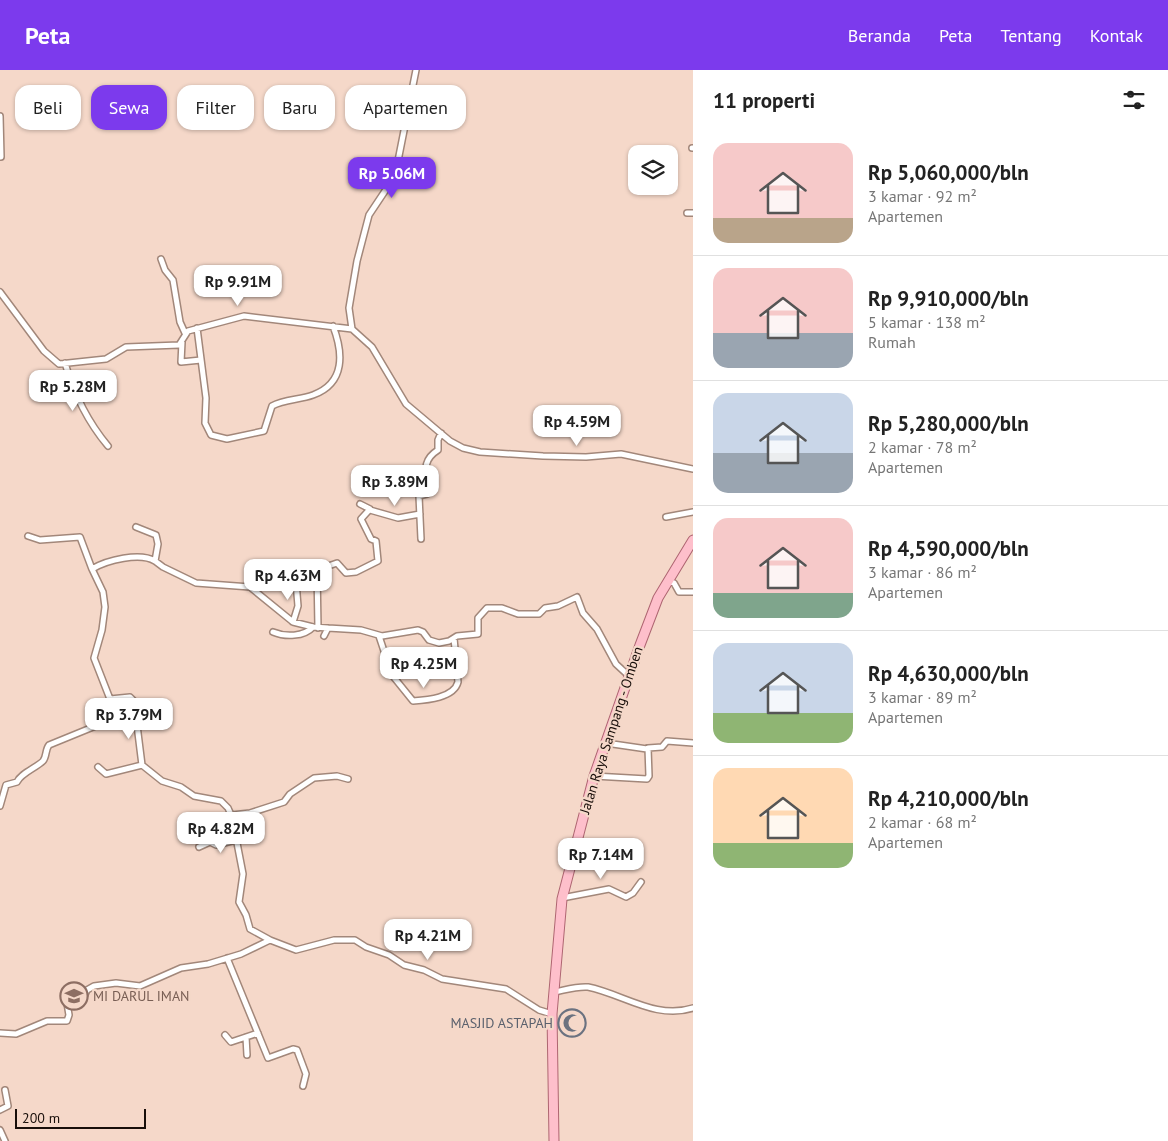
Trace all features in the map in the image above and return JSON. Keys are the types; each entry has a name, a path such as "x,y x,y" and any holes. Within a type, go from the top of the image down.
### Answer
{"main road":[{"name":"Jalan Raya Sampang - Omben","path":"554,1141 552,1014 562,898 594,776 628,676 654,607 667,581 693,540"}],"street":[{"path":"352,329 349,308 357,262 369,215 395,176 416,70"},
{"path":"0,116 1,157"},
{"path":"161,259 165,270 173,280 180,322 185,332 182,342 181,362 201,360"},
{"path":"0,292 44,351 56,363 106,358 126,347 172,346 182,342"},
{"path":"185,332 244,316 352,329 372,347 406,404 454,444 480,452 573,457 620,454 693,469"},
{"path":"197,328 207,429 216,437 227,439 253,434 266,428 272,406 314,394 336,376 340,367 340,354 333,326"},
{"path":"65,363 79,403 90,423 108,446"},
{"path":"421,539 419,496 426,496 428,494 425,476 428,459 430,454 438,450 438,440 442,433"},
{"path":"360,504 368,506 370,510 396,518 420,514"},
{"path":"316,628 317,570 337,562 346,573 356,572 378,561 376,541 372,539 361,519 370,510"},
{"path":"666,517 693,512"},
{"path":"136,527 156,535 158,544 155,561"},
{"path":"28,536 40,540 80,537 103,592 105,607 94,661 109,698 111,700 132,698 142,764 158,778 181,787 194,796 221,801 232,815 243,874 238,902 246,915 250,929 270,940 296,950 334,940 355,940 368,948 389,954 404,965 424,970 442,979 506,989 539,1010 552,1014"},
{"path":"92,569 144,556 162,567 199,584 250,587 293,622 316,628 361,630 379,636 418,630 435,642 447,642 454,638 478,634 478,618 487,608 502,608 518,614 538,614 545,608 558,606 577,597 583,613 597,629 616,664 628,676"},
{"path":"667,581 674,583 679,592 693,592"},
{"path":"293,622 298,606 296,582"},
{"path":"273,632 284,635 299,634 316,628"},
{"path":"324,636 328,628"},
{"path":"379,636 392,675 413,701 443,695 456,689 458,682 454,638"},
{"path":"0,806 6,785 17,782 20,776 34,770 44,759 49,745 98,725 135,717"},
{"path":"606,742 647,749 662,747 667,741 693,743"},
{"path":"594,776 646,779 649,776 647,749"},
{"path":"98,767 106,774 142,764"},
{"path":"232,815 250,813 284,802 290,794 314,778 337,776 348,779"},
{"path":"199,847 210,842 216,845 236,840"},
{"path":"562,898 609,889 626,897 633,893 642,882"},
{"path":"0,1033 16,1034 47,1021 67,1022 69,1015 67,1003 82,1001 86,990 94,986 122,983 140,986 181,968 208,964 252,950 270,940"},
{"path":"227,958 268,1058 293,1049 297,1050 306,1074 303,1086"},
{"path":"553,992 586,987 648,1007 678,1012 693,1008"},
{"path":"225,1035 231,1042 258,1033"},
{"path":"246,1038 247,1055"},
{"path":"0,1110 8,1107 5,1090"},
{"path":"0,1130 5,1141"}],"place":[{"name":"MI DARUL IMAN","path":"74,996"},
{"name":"MASJID ASTAPAH","path":"572,1023"}]}
